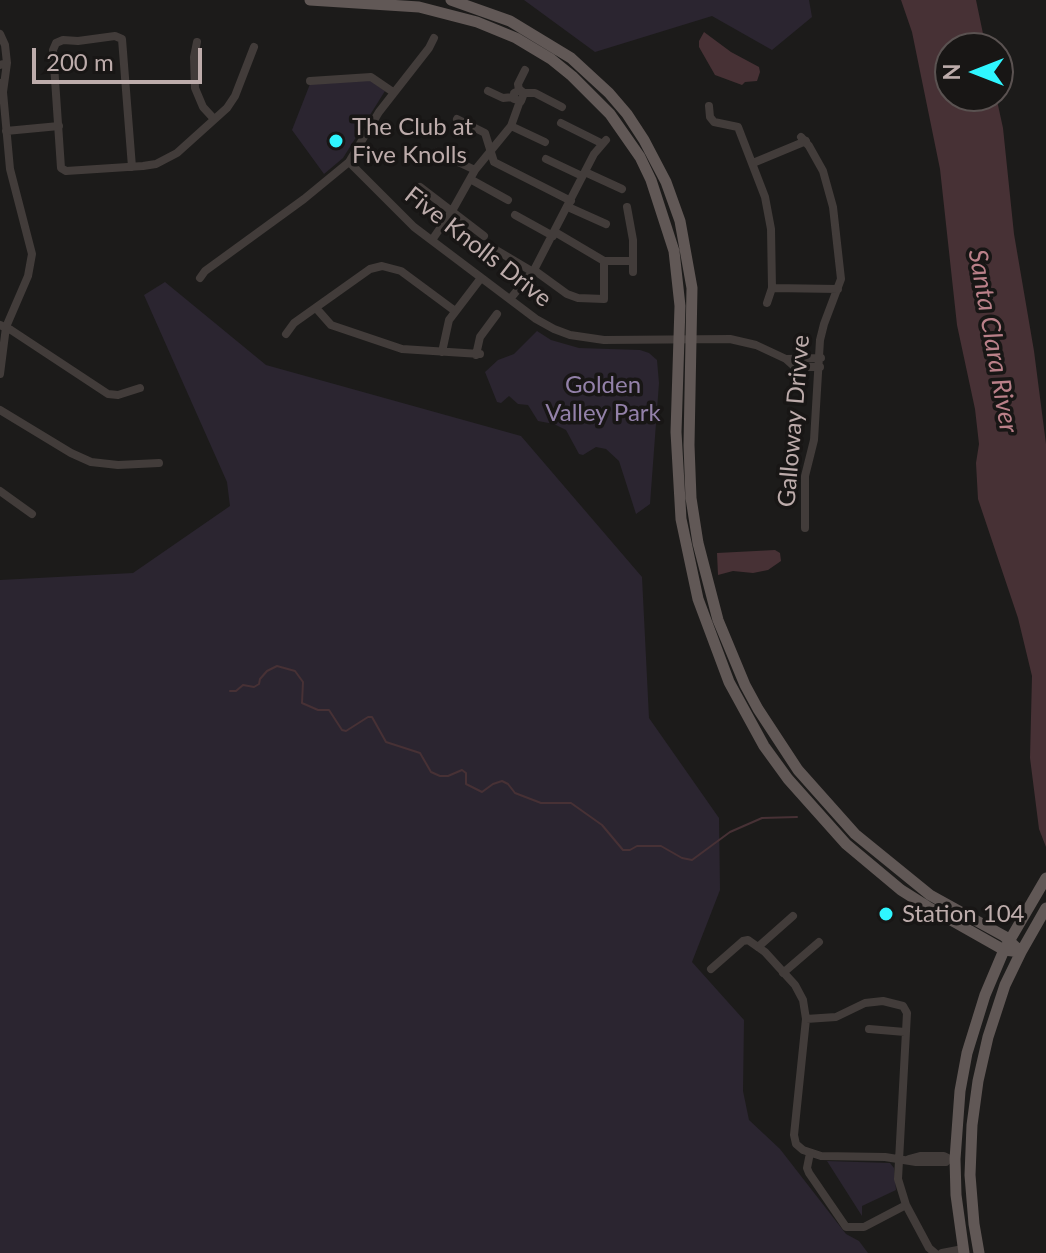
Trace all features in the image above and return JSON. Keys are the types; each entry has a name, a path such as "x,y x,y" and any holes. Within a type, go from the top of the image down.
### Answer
{"main road":[{"path":"310,0 419,7 465,18 516,38 572,76 610,114 628,139 660,200 677,266 685,339 694,517 707,583 729,650 758,709 798,770 855,834 925,891 1004,936 1007,945"},
{"path":"451,0 499,16 548,42 590,75 627,114 656,160 680,221 690,266 676,432 681,519 691,574 712,643 746,714 788,779 846,844 928,907 1021,952"},
{"path":"884,876 889,874 912,889 925,891"},
{"path":"971,1252 956,1195 952,1159 967,1053 985,995 1007,945 1046,878"},
{"path":"955,909 1005,929 1023,903 1033,898"},
{"path":"971,1252 974,1224 970,1175 972,1125 988,1037 1005,985 1044,912"}],"street":[{"path":"0,34 5,45 1,88 10,169 32,254 28,276 3,326 0,374"},
{"path":"132,167 122,39 115,36 56,43 53,50 61,168 66,171 132,167 167,160 227,108 235,96 254,47"},
{"path":"200,278 205,271 349,162 393,92 434,38"},
{"path":"197,42 195,88 203,107 214,119"},
{"path":"432,240 475,170 511,126 519,96 518,84 525,70"},
{"path":"310,81 371,77 393,92"},
{"path":"488,91 503,98 535,93 562,107"},
{"path":"709,106 714,122 738,127 770,213 772,288 767,303"},
{"path":"457,119 485,133 494,162 606,224"},
{"path":"510,299 534,271 603,142 561,123"},
{"path":"6,131 59,126"},
{"path":"511,126 545,142"},
{"name":"Galloway Drivve","path":"753,163 804,139 823,171 833,207 841,258 841,279 820,340 814,440 805,476 805,528"},
{"path":"437,152 475,170"},
{"path":"546,159 622,189"},
{"name":"Five Knolls Drive","path":"349,162 393,208 432,240 536,319 570,335 604,340 744,342 786,359 795,367 820,362"},
{"path":"470,179 508,200"},
{"path":"420,187 484,236"},
{"path":"627,207 633,240 633,272"},
{"path":"515,215 604,261 633,261"},
{"path":"496,250 578,298 604,299 604,261"},
{"path":"286,334 294,323 370,269 382,266 401,271 455,311"},
{"path":"442,352 444,333 455,311 481,278"},
{"path":"772,288 838,289"},
{"path":"316,308 331,325 402,349 478,355 480,337 497,314"},
{"path":"3,326 108,394 118,395 140,388"},
{"path":"0,410 91,462 118,465 159,463"},
{"path":"0,491 32,514"},
{"path":"758,947 793,916"},
{"path":"711,969 748,940 795,985 803,1000 806,1019 794,1135 796,1144 821,1156 899,1159 944,1156 952,1159"},
{"path":"783,973 819,942"},
{"path":"806,1019 836,1017 865,1003 883,1001 903,1006 907,1013 899,1189 929,1248 935,1253"},
{"path":"869,1029 905,1032"},
{"path":"810,1153 809,1173 846,1227 864,1227 906,1205"},
{"path":"942,1253 971,1252"}],"green space":[{"path":"524,0 809,0 812,17 772,50 712,16 595,52"},
{"path":"370,80 385,91 343,158 324,174 292,130 310,84"},
{"path":"165,282 266,365 521,436 642,577 649,718 719,818 720,890 692,962 744,1020 743,1091 749,1120 780,1149 846,1234 859,1241 868,1253 0,1253 0,580 133,573 230,506 227,482 144,295"},
{"name":"Golden Valley Park","path":"537,331 551,340 579,348 640,350 657,360 659,383 650,504 636,514 619,461 606,449 596,447 583,455 579,454 566,430 538,421 528,405 518,404 509,396 501,403 497,402 485,372 498,360 514,354"},
{"path":"827,1161 890,1163 894,1168 896,1190 862,1206 862,1216"}],"water":[{"name":"Santa Clara River","path":"901,0 976,0 983,32 934,32 934,112 1000,112 1003,128 1014,234 1046,444 1046,847 1039,829 1030,758 1032,676 1018,618 978,499 976,463 979,444 975,409 957,325 940,169 912,32"},
{"path":"704,32 759,67 757,81 742,85 715,75 699,47"},
{"path":"775,550 780,553 781,561 768,570 753,573 733,571 718,575 717,553"}],"waterway":[{"path":"230,691 236,691 243,685 254,687 267,671 277,666 295,671 303,682 302,703 318,710 329,710 342,730 346,731 372,717 386,742 420,753 431,772 448,776 462,770 466,773 466,784 482,792 502,781 515,793 541,803 571,803 602,825 623,850 637,846 661,846 692,860 730,832 762,818 797,817"}],"place":[{"name":"The Club at Five Knolls","path":"336,141"},
{"name":"Station 104","path":"886,914"}]}
